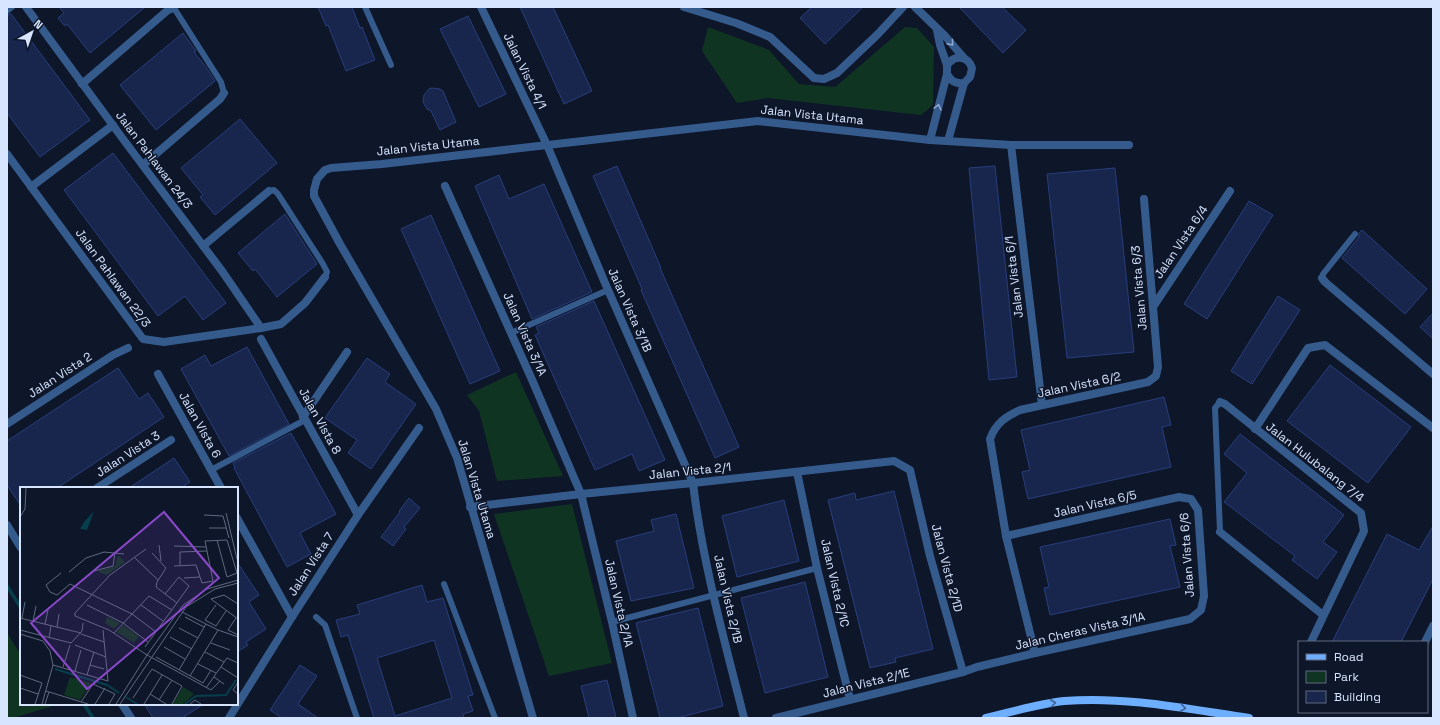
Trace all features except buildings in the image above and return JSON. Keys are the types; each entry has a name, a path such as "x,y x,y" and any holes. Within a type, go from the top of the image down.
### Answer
{"main road":[{"path":"986,718 1016,714 1048,703 1065,701 1148,703 1249,718"}],"street":[{"name":"Jalan Pahlawan 24/3","path":"26,7 222,271 261,328"},
{"name":"Jalan Vista 4/1","path":"481,7 547,145"},
{"path":"684,7 736,23 770,37 814,78 824,79 837,73 878,34 903,7"},
{"path":"915,7 937,30 945,36 968,61 972,68 970,77 964,83 948,141"},
{"path":"82,84 168,10 174,8"},
{"path":"930,140 947,65 940,45 937,30"},
{"path":"947,65 954,58 964,58"},
{"path":"946,74 953,82 964,83"},
{"path":"142,165 220,99 224,93"},
{"name":"Jalan Vista Utama","path":"533,718 470,507 457,458 436,409 340,244 314,196 314,190 320,175 325,170 331,168 397,162 758,121 930,140 1011,146 1129,145"},
{"path":"31,187 113,125"},
{"name":"Jalan Vista 3/1B","path":"547,145 608,290 694,483"},
{"name":"Jalan Vista 6/1","path":"1011,146 1042,405"},
{"name":"Jalan Pahlawan 22/3","path":"7,154 143,340 164,342 281,324 305,303 325,277"},
{"name":"Jalan Vista 3/1A","path":"445,186 511,333 580,494"},
{"path":"203,246 269,191"},
{"name":"Jalan Vista 6/4","path":"1153,307 1230,191"},
{"name":"Jalan Vista 6/3","path":"1144,199 1158,367 1156,376"},
{"path":"1322,278 1433,374"},
{"name":"Jalan Vista 8","path":"261,339 358,514"},
{"path":"1255,429 1308,348 1325,345 1433,428"},
{"name":"Jalan Vista 2","path":"7,424 113,355 128,348"},
{"path":"304,418 347,352"},
{"name":"Jalan Vista 6","path":"158,374 220,487"},
{"name":"Jalan Vista 6/2","path":"1006,536 990,439 994,428 1006,417 1020,410 1148,382 1156,376"},
{"name":"Jalan Hulubalang 7/4","path":"1220,402 1225,404 1361,513 1364,531 1311,641"},
{"name":"Jalan Vista 7","path":"230,718 358,514 419,428"},
{"name":"Jalan Vista 3","path":"99,487 171,440"},
{"name":"Jalan Vista 2/1","path":"470,507 894,461 910,470"},
{"name":"Jalan Vista 2/1D","path":"910,470 930,556 963,672"},
{"name":"Jalan Vista 2/1C","path":"797,472 818,568 850,699"},
{"name":"Jalan Vista 2/1B","path":"694,483 696,504 714,596 744,718"},
{"name":"Jalan Vista 2/1A","path":"580,494 612,622 633,718"},
{"name":"Jalan Vista 6/5","path":"1006,536 1179,497 1191,499"},
{"name":"Jalan Vista 6/6","path":"1191,499 1198,510 1204,596 1201,610"},
{"path":"238,522 292,617"},
{"path":"7,526 20,542"},
{"path":"1220,532 1323,615"},
{"path":"1006,536 1035,653"},
{"name":"Jalan Cheras Vista 3/1A","path":"963,672 977,667 1035,653 1190,619 1201,610"},
{"path":"1426,641 1433,626"},
{"name":"Jalan Vista 2/1E","path":"776,718 963,672"},
{"path":"123,705 131,718"}],"lane":[{"path":"7,11 12,7"},
{"path":"365,7 391,65"},
{"path":"174,8 221,82 224,93"},
{"path":"269,191 274,190 278,194 323,264 327,272 325,277"},
{"path":"1322,278 1323,274 1355,234"},
{"path":"511,333 608,290"},
{"path":"1220,402 1215,408 1220,532"},
{"path":"211,470 304,418"},
{"path":"612,622 818,568"},
{"path":"444,584 495,718"},
{"path":"316,618 326,625 357,718"}],"green space":[{"path":"708,27 769,50 799,84 835,87 905,27 917,28 934,47 933,105 921,115 768,98 737,103 702,51"},
{"path":"516,372 563,476 497,481 479,411 467,395"},
{"path":"572,504 612,663 549,676 494,514"},
{"path":"7,633 20,653 20,705 53,706 13,718 7,718"}],"waterway":[{"path":"7,586 20,606"},
{"path":"85,705 93,718"}]}
